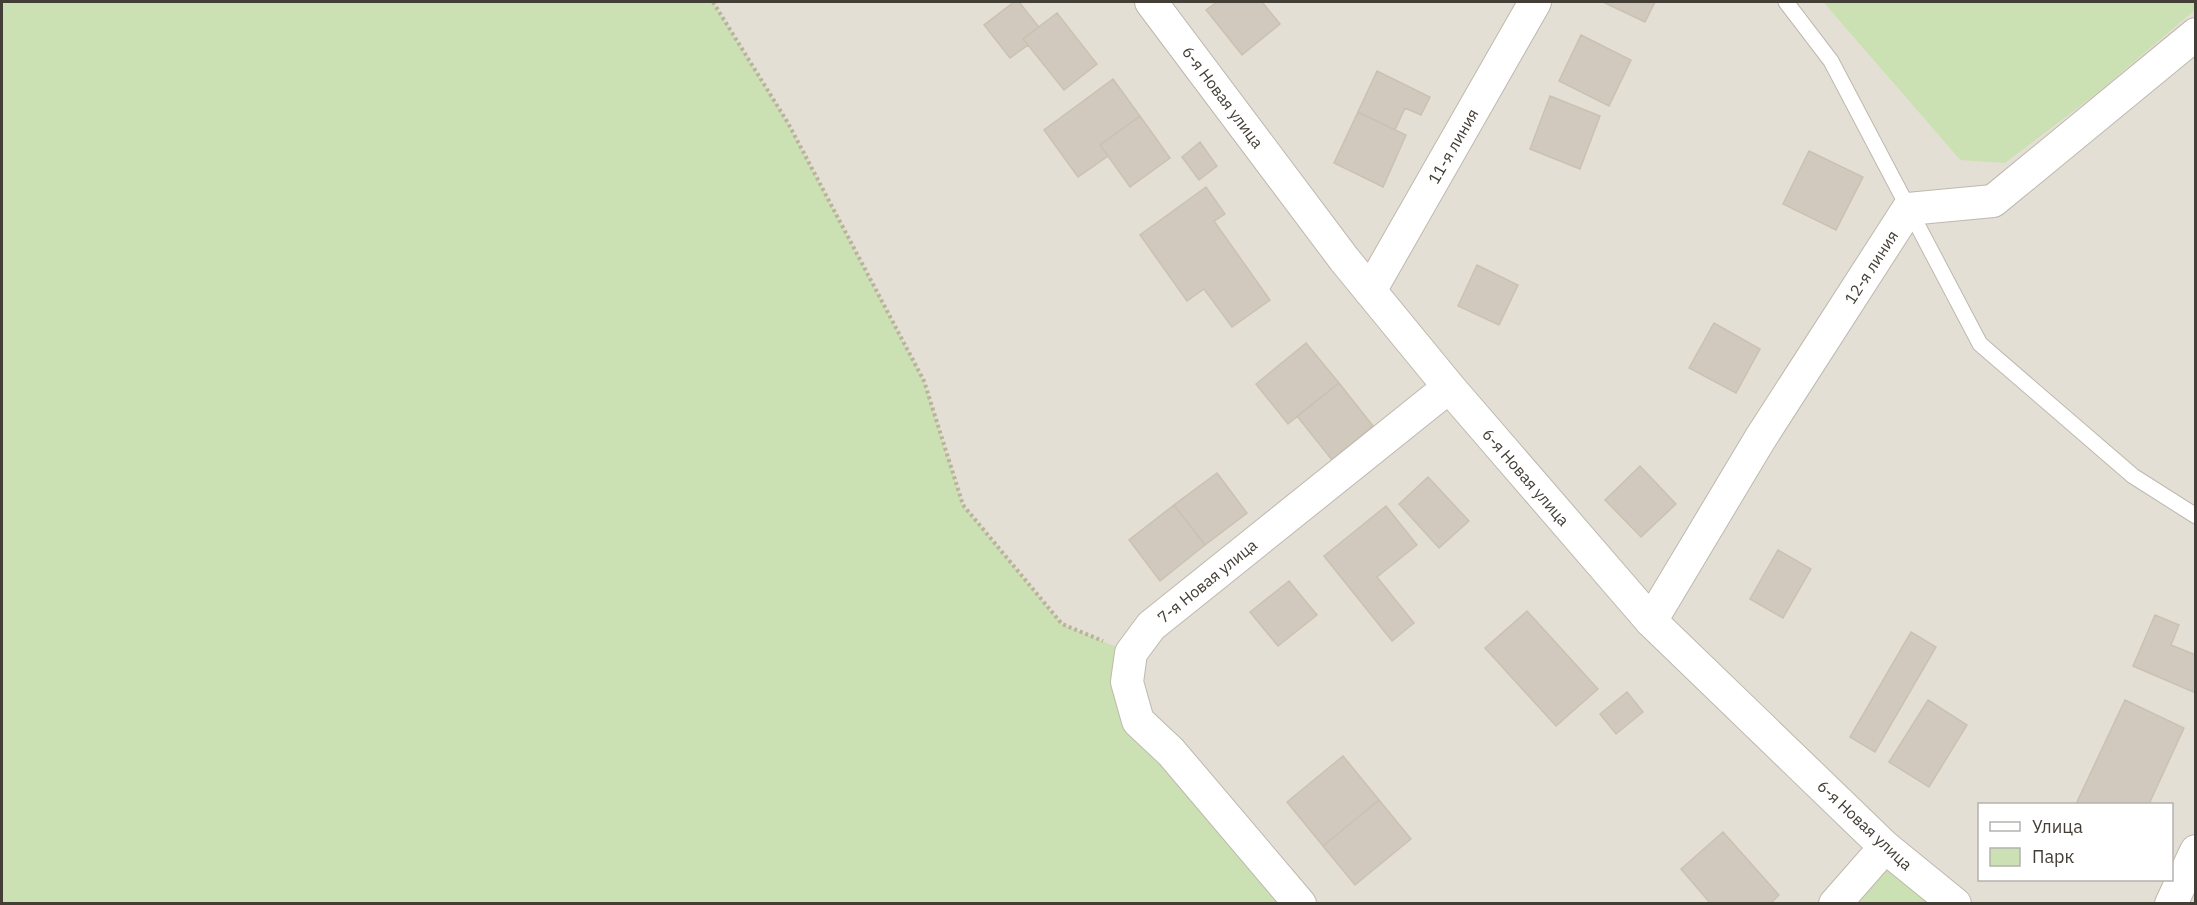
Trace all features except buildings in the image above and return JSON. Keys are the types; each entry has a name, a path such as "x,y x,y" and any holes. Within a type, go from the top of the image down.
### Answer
{"street":[{"name":"6-я Новая улица","path":"1151,2 1370,291 1449,387 1651,621 1885,847 1954,903"},
{"name":"11-я линия","path":"1370,291 1535,2"},
{"path":"1908,209 1993,201 2196,34"},
{"name":"12-я линия","path":"1651,621 1760,439 1908,209"},
{"name":"7-я Новая улица","path":"1300,903 1171,752 1138,721 1127,682 1131,653 1150,626 1449,387"},
{"path":"1835,903 1885,847"},
{"path":"2171,903 2196,851"}],"lane":[{"path":"1786,2 1831,61 1980,344 2133,476 2196,516"}],"path":[{"path":"713,2 788,123 924,381 963,505 1062,624 1131,653"}],"shaded area":[{"path":"713,2 1823,2 1960,160 2101,90 2195,9 2195,903 1300,903 1138,721 1131,653 1062,624 963,505 924,381 788,123"}],"green space":[{"path":"2,2 713,2 788,123 924,381 963,505 1062,624 1131,653 1127,682 1300,903 2,903"},
{"path":"1823,2 2195,2 2196,9 2101,90 2005,163 1960,160"},
{"path":"1885,847 1954,904 1835,904"}]}
